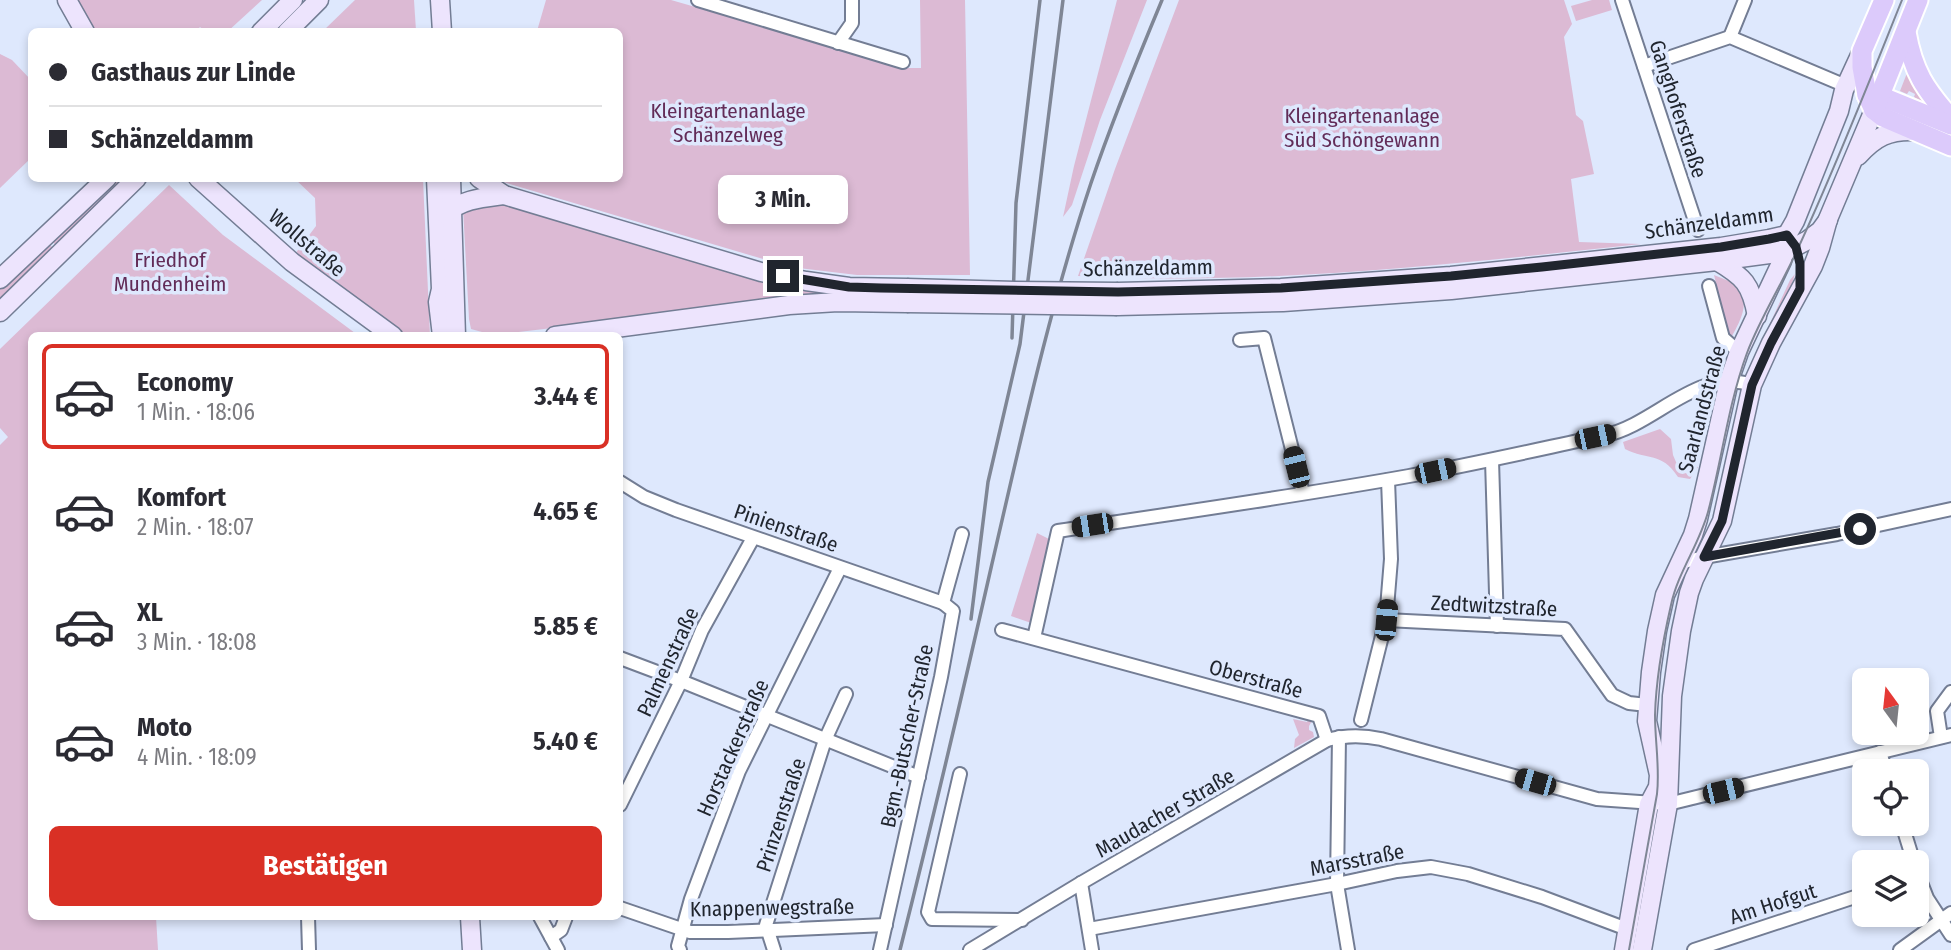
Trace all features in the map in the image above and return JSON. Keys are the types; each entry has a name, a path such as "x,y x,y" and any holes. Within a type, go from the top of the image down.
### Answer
{"main road":[{"path":"67,0 83,28"},
{"path":"265,28 293,0"},
{"path":"290,28 319,0"},
{"path":"428,0 430,28"},
{"path":"440,0 442,28"},
{"name":"Saarlandstraße","path":"1623,950 1649,804 1658,787 1659,775 1647,726 1647,705 1665,595 1698,519 1729,381 1739,352 1789,244 1795,221 1840,108 1846,86 1884,0"},
{"name":"Saarlandstraße","path":"1642,950 1668,804 1670,727 1677,656 1689,593 1722,521 1752,385 1800,280 1821,248 1824,225 1855,158 1873,101 1918,0"},
{"path":"1906,31 1920,79 1932,98 1951,119"},
{"path":"1862,51 1863,79 1883,117 1951,146"},
{"path":"1840,108 1853,100 1873,101 1951,125"},
{"path":"1855,158 1885,134 1914,131"},
{"path":"0,279 103,182"},
{"path":"0,312 132,182"},
{"name":"Wollstraße","path":"202,182 292,262 388,332"},
{"path":"437,182 445,214 455,332"},
{"path":"450,182 445,214 441,289 454,332"},
{"name":"Schänzeldamm","path":"485,182 503,195 761,272 907,295 1283,302 1451,290 1717,261 1789,244 1824,225"},
{"name":"Schänzeldamm","path":"445,214 470,199 503,195"},
{"path":"43,238 59,254"},
{"name":"Schänzeldamm","path":"1118,299 1451,276 1721,247 1769,239 1789,244"},
{"name":"Schänzeldamm","path":"1789,244 1800,280"},
{"path":"1717,261 1730,268 1747,284 1754,299 1756,316"},
{"name":"Schänzeldamm","path":"586,332 789,306 907,295"},
{"path":"470,920 472,950"}],"street":[{"path":"698,0 903,62"},
{"path":"838,43 852,23 852,0"},
{"name":"Ganghoferstraße","path":"1622,0 1698,230"},
{"path":"1730,37 1745,0"},
{"path":"1644,66 1730,37 1846,86"},
{"path":"1709,286 1723,338 1739,352"},
{"path":"1240,340 1264,338 1303,493"},
{"path":"1034,638 1058,531 1388,480 1492,460 1625,430 1699,388 1729,381 1752,385"},
{"path":"1492,460 1497,626"},
{"path":"1360,720 1386,620 1391,559 1388,480"},
{"name":"Pinienstraße","path":"623,484 644,497 753,538 943,603"},
{"path":"1680,564 1951,509"},
{"name":"Bgm.-Butscher-Straße","path":"880,950 941,677 953,611 943,603 962,534"},
{"name":"Palmenstraße","path":"623,799 681,681 702,631 753,538"},
{"name":"Horstackerstraße","path":"680,950 678,946 691,899 739,771 840,568"},
{"name":"Zedtwitzstraße","path":"1386,620 1566,629 1612,695 1629,704 1647,705"},
{"name":"Oberstraße","path":"1002,630 1319,716 1333,739"},
{"path":"623,658 919,777"},
{"path":"1348,950 1336,884 1333,739 1357,736 1381,739 1597,799 1668,804 1946,736 1937,711 1951,692"},
{"name":"Prinzenstraße","path":"766,930 765,925 825,740 846,694"},
{"name":"Maudacher Straße","path":"970,950 1081,883 1333,739"},
{"path":"1880,752 1882,759"},
{"path":"960,774 928,912 932,919 1022,920"},
{"name":"Marsstraße","path":"1088,929 1397,871 1431,867 1468,874 1542,897 1627,929"},
{"path":"1081,883 1092,950"},
{"name":"Am Hofgut","path":"1694,950 1852,898"},
{"path":"1929,900 1946,917 1951,935"},
{"name":"Knappenwegstraße","path":"623,909 682,930 728,932 886,925"},
{"path":"1900,950 1946,917"},
{"path":"307,920 309,950"},
{"path":"542,920 558,950"},
{"path":"551,937 561,930 565,920"},
{"path":"766,930 774,950"}],"green space":[{"path":"72,0 262,0 231,28 89,28"},
{"path":"355,0 414,0 416,28 326,28"},
{"name":"Kleingartenanlage Schänzelweg","path":"546,0 671,0 907,68 921,68 920,0 965,0 970,275 857,275 790,267 503,182 623,182 623,28 538,28"},
{"path":"1117,0 1147,0 1100,120 1072,205 1063,217 1074,166"},
{"name":"Kleingartenanlage Süd Schöngewann","path":"1179,0 1564,0 1572,24 1564,37 1576,115 1583,121 1594,174 1571,179 1579,242 1641,244 1431,266 1290,276 1078,276"},
{"path":"1592,0 1609,0 1612,10 1576,21 1571,6"},
{"path":"0,54 12,60 28,77 28,161 0,188"},
{"path":"1909,68 1930,106 1909,91 1907,94 1900,91"},
{"path":"113,182 119,182 57,249 52,239"},
{"path":"298,182 423,182 430,332 402,332 295,254 316,226 315,198"},
{"name":"Friedhof Mundenheim","path":"169,185 223,235 354,332 28,332 28,920 156,920 158,950 0,950 0,445 8,437 0,428 0,349"},
{"path":"497,199 850,293 518,332 482,332 471,329 469,319 463,208"},
{"path":"43,238 59,254 0,312 0,279"},
{"path":"1795,274 1789,293 1754,367 1749,369 1790,280"},
{"path":"1714,275 1734,284 1743,297 1743,312 1730,340"},
{"path":"1660,429 1671,439 1676,462 1698,467 1690,479 1678,477 1660,460 1625,449 1623,442"},
{"path":"1037,533 1049,539 1047,568 1034,624 1011,616"},
{"path":"1309,718 1313,719 1309,730 1314,737 1294,748 1295,739 1299,735 1293,719 1307,722"}],"tram line":[{"path":"1629,950 1657,794 1657,688 1674,593 1708,512 1735,392 1747,353 1814,214 1902,0"}],"railway":[{"path":"1012,338 1016,203 1040,0"},
{"path":"971,619 988,482 1020,344 1063,0"},
{"path":"900,950 1062,278 1099,160 1162,0"}],"route":[{"path":"783,276 849,287 881,288 1118,292 1281,288 1542,267 1721,247 1787,235 1796,247 1798,255 1800,289 1752,385 1722,521 1704,557 1860,529"}]}
